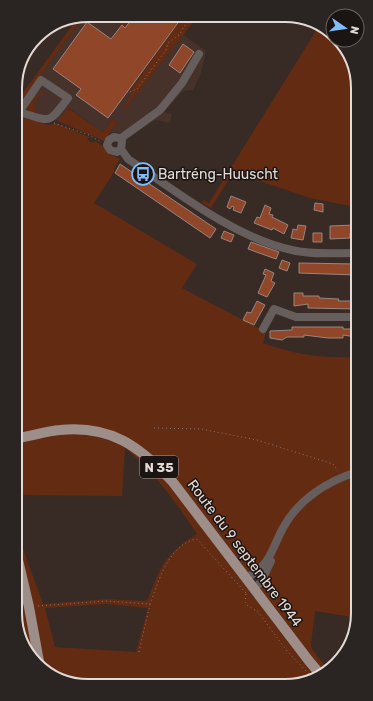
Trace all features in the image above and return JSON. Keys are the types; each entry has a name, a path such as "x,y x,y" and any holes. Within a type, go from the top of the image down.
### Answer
{"main road":[{"name":"Route du 9 septembre 1944","path":"30,436 60,430 90,430 123,440 139,449 172,481 246,578 250,591 317,670"},
{"name":"N 35","path":"22,437 30,436"},
{"name":"N 35","path":"22,441 30,436"},
{"path":"22,578 38,657"}],"street":[{"path":"120,139 160,110 182,84 199,54"},
{"path":"22,105 41,80 68,98 53,118 46,120 22,113"},
{"path":"120,139 116,137 111,138 107,145 112,151 117,152 121,149"},
{"path":"120,139 122,144 121,149 128,159 207,211 246,232 291,250 351,253"},
{"path":"263,329 274,309 296,317 351,317"},
{"path":"246,578 264,566 288,520 301,504 318,490 351,474"},
{"path":"250,591 261,582 268,571 276,541"}],"path":[{"path":"130,92 137,89 166,50 168,43 180,34 184,26 189,22"},
{"path":"46,120 89,135 107,145"},
{"path":"154,428 201,429 275,444 333,464 337,468 341,478"},
{"path":"139,652 150,604 168,562 179,548 191,540 197,539 250,591 244,597 247,605 258,612 287,651 309,674"},
{"path":"29,607 106,601 150,604"}],"shaded area":[{"path":"116,22 125,28 130,22 179,22 130,92 133,94 123,108 125,109 183,35 206,51 201,73 193,90 183,91 164,112 172,114 170,123 156,120 126,139 121,134 116,132 110,133 117,123 114,118 103,132 69,108 58,121 22,109 22,100 79,23"},
{"path":"117,22 130,22 125,28"},
{"path":"179,22 193,22 125,109 123,108 132,94 130,92"},
{"path":"79,23 22,100 22,94 73,24"},
{"path":"316,30 325,35 325,48 338,48 348,67 350,75 351,206 310,198 233,172 211,208 202,203 203,200 209,203"},
{"path":"42,92 43,95 38,96 34,103 36,112 47,117 28,110 29,101"},
{"path":"68,108 103,132 114,118 117,123 104,141 58,121"},
{"path":"22,117 49,125 56,123 89,137 87,140 93,143 95,141 120,159 114,169 114,172 94,203 197,264 182,288 266,332 263,343 309,355 351,357 351,617 315,611 311,645 312,649 324,665 306,676 285,679 88,679 67,676 44,663 33,650 25,634 23,626 22,546 43,604 107,599 145,601 148,599 161,568 171,554 197,534 181,510 156,478 125,448 122,496 22,495","holes":["268,571 254,588 247,578 257,572","106,604 148,608 136,652 55,647 45,608"]}],"building":[{"path":"87,22 111,39 122,25 125,28 130,22 179,22 108,118 76,95 81,89 53,69"},
{"path":"183,44 194,52 180,73 169,65"},
{"path":"120,164 216,229 210,238 115,173"},
{"path":"231,196 246,202 241,213 233,210 234,207 232,206 230,209 227,207"},
{"path":"315,203 323,204 323,212 314,210"},
{"path":"265,205 271,208 269,214 273,215 272,217 288,225 284,234 273,228 272,230 254,223 257,217 260,218"},
{"path":"298,225 306,226 303,240 291,238 293,229 297,230"},
{"path":"351,225 350,238 330,239 330,226"},
{"path":"224,231 234,235 231,242 221,238"},
{"path":"313,233 322,233 322,242 313,242"},
{"path":"251,242 279,252 276,259 248,249"},
{"path":"282,260 290,263 287,271 279,268"},
{"path":"299,263 351,264 351,275 299,273"},
{"path":"265,269 274,273 271,281 275,283 267,297 258,293 266,275 263,274"},
{"path":"294,293 303,293 303,296 319,296 319,298 339,299 338,301 351,301 351,309 308,308 308,304 294,306"},
{"path":"257,301 265,305 254,325 243,320 247,312 251,313"},
{"path":"292,327 343,327 343,329 351,329 351,336 343,335 343,338 328,338 304,335 304,337 287,337 282,340 270,338 270,331 292,330"}],"place":[{"name":"Bartréng-Huuscht","path":"143,174"}]}
